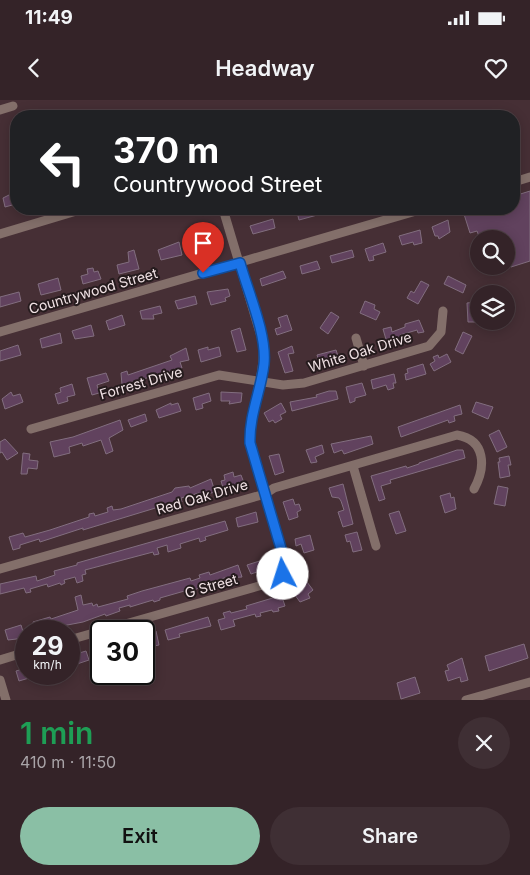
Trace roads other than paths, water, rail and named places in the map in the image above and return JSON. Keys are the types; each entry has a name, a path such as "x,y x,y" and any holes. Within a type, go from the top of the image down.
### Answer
{"street":[{"path":"0,110 13,106"},
{"path":"0,234 63,215"},
{"name":"G Street","path":"80,637 273,582 283,574 285,562 250,443 250,425 264,365 263,343 225,215"},
{"name":"Countrywood Street","path":"0,332 403,215"},
{"name":"White Oak Drive","path":"260,381 294,385 429,346 441,332 443,311"},
{"path":"356,338 364,366"},
{"name":"Forrest Drive","path":"31,429 219,375 260,381"},
{"name":"Red Oak Drive","path":"0,569 265,494 274,488 457,434 466,436 475,442 481,450 480,479 474,489"},
{"path":"353,466 376,546"},
{"path":"0,660 15,655"},
{"path":"0,680 6,700"},
{"path":"466,700 530,682"}]}
